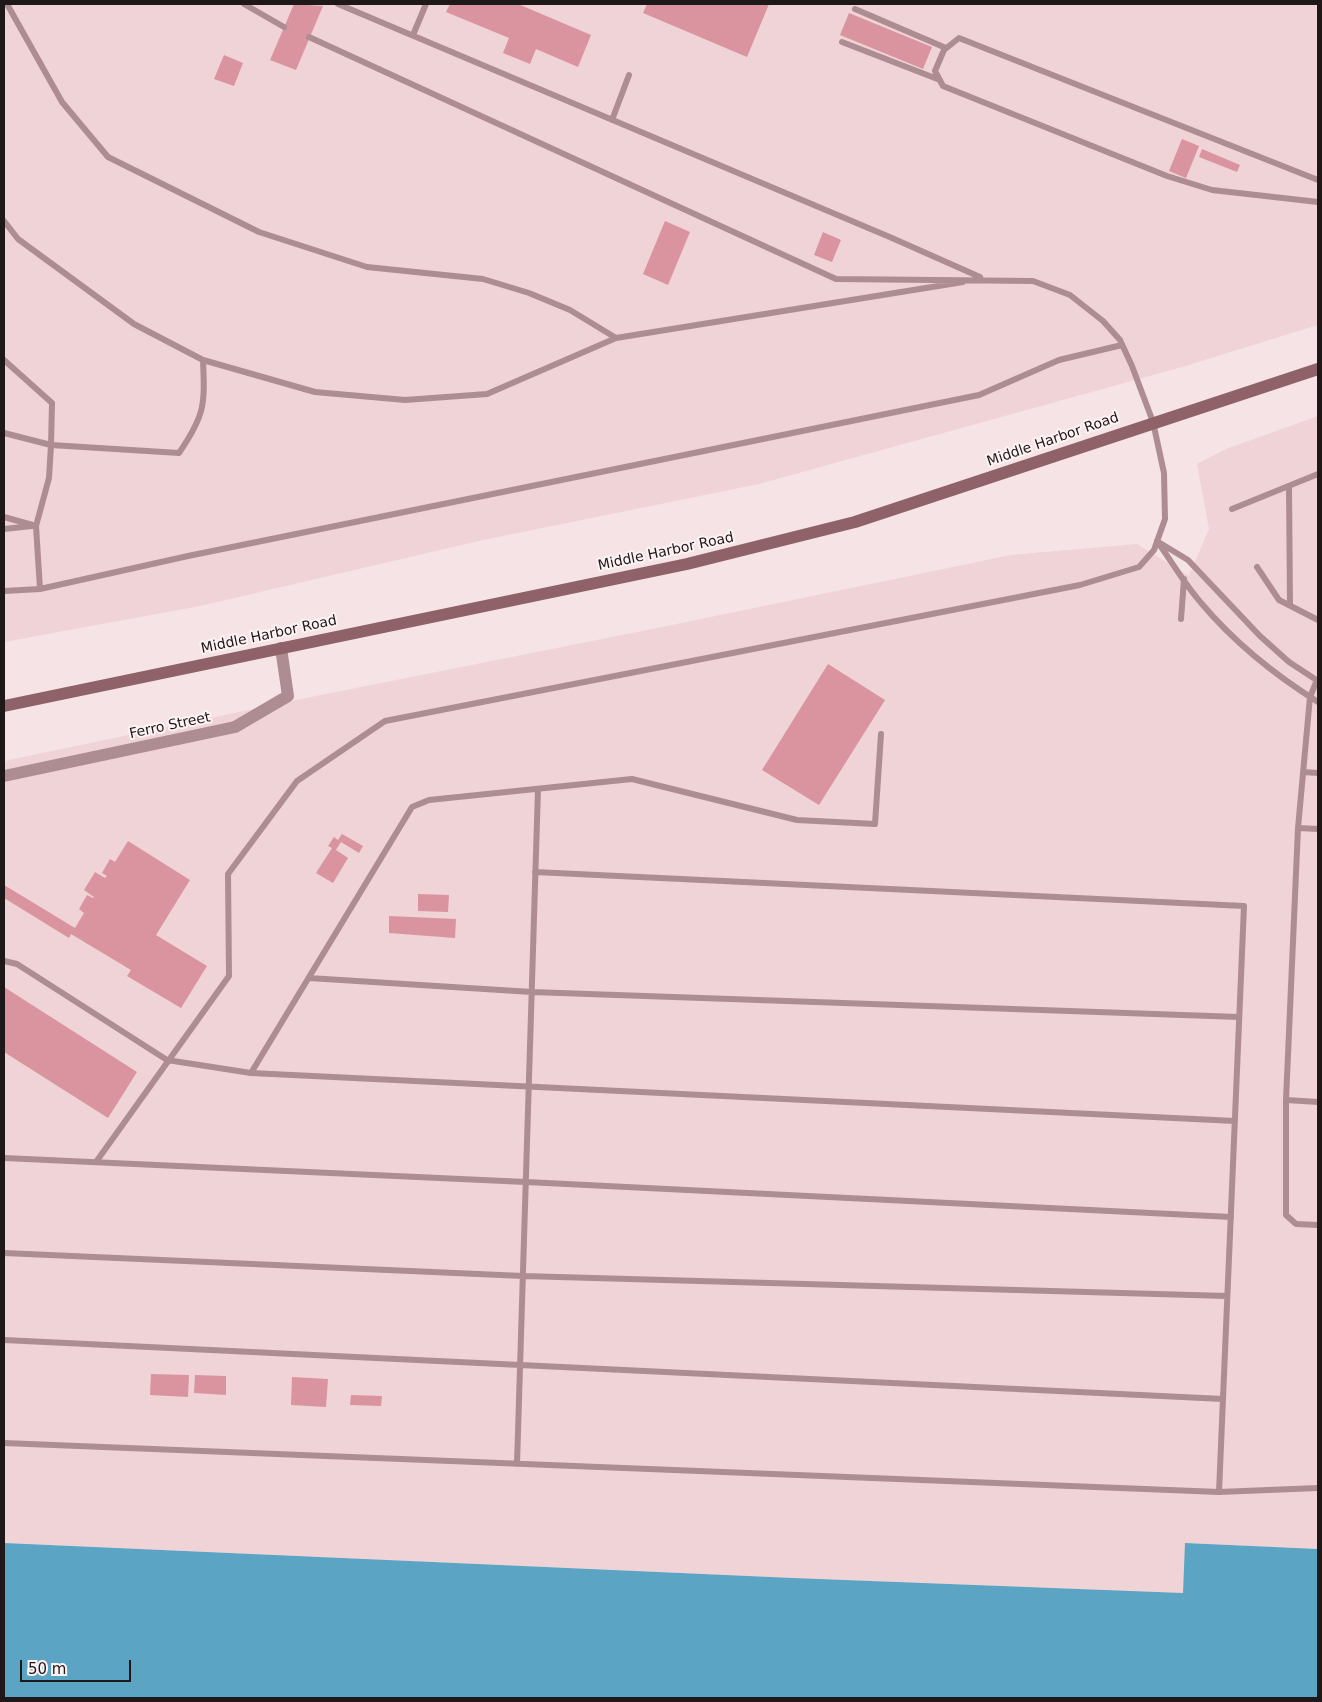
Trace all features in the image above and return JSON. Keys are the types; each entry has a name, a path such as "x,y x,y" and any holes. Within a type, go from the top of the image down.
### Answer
{"main road":[{"name":"Middle Harbor Road","path":"4,706 687,564 855,522 1318,369"}],"street":[{"name":"Ferro Street","path":"4,776 235,727 288,696 281,648"}],"lane":[{"path":"7,4 62,102 108,157 259,232 367,267 484,279 570,310 616,338"},
{"path":"244,4 284,26"},
{"path":"338,4 892,238 982,279"},
{"path":"413,35 426,4"},
{"path":"854,9 946,48"},
{"path":"96,1162 167,1060 229,976 228,874 297,781 385,721 1080,585 1140,567 1154,550 1165,519 1164,473 1153,422 1122,345 1102,321 1070,295 1033,281 836,279 309,37"},
{"path":"1318,180 959,38 944,50 936,71 943,86 1167,176 1212,190 1318,202"},
{"path":"842,42 940,80"},
{"path":"612,120 629,75"},
{"path":"4,221 18,239 134,324 203,360 314,392 405,400 487,394 616,338 982,279"},
{"path":"4,591 40,589 180,558 979,394 1058,360 1122,345"},
{"path":"4,360 52,403 52,445 49,478 36,526 40,589"},
{"path":"4,434 52,445 179,453 195,430 204,402 203,360"},
{"path":"1232,509 1318,474"},
{"path":"1289,486 1290,605"},
{"path":"4,517 36,526"},
{"path":"4,529 36,526"},
{"path":"1157,541 1201,603 1234,640 1290,685 1318,702"},
{"path":"1157,541 1188,560 1246,622 1290,662 1318,680 1310,697 1298,828 1286,1100 1286,1215 1296,1224 1318,1225"},
{"path":"1257,567 1279,600 1318,620"},
{"path":"1181,619 1184,579"},
{"path":"250,1073 412,807 429,800 632,779 797,820 875,824 880,734"},
{"path":"1303,772 1318,773"},
{"path":"517,1464 538,789"},
{"path":"1298,828 1318,829"},
{"path":"535,872 1244,906 1220,1492"},
{"path":"4,961 17,964 167,1060 250,1073 1235,1121"},
{"path":"309,978 532,992 1239,1017"},
{"path":"1286,1100 1318,1102"},
{"path":"4,1158 526,1182 1231,1218"},
{"path":"4,1253 523,1276 1228,1296"},
{"path":"4,1340 1223,1399"},
{"path":"4,1444 1220,1492 1318,1488"}],"shaded area":[{"path":"4,4 1318,4 1318,325 1182,367 759,484 483,540 200,606 4,642"},
{"path":"1318,416 1318,1549 1186,1543 1183,1593 793,1578 4,1543 4,761 1011,555 1137,544 1189,576 1209,529 1197,464 1226,449"}],"water":[{"path":"4,1543 793,1578 1183,1593 1185,1543 1318,1549 1318,1698 4,1698"}],"building":[{"path":"294,4 323,6 296,70 270,60"},
{"path":"450,4 518,4 591,35 578,67 536,49 530,64 503,53 509,38 446,12"},
{"path":"647,4 769,4 747,57 643,13"},
{"path":"849,13 932,47 923,69 840,35"},
{"path":"224,55 243,63 234,86 214,79"},
{"path":"1182,139 1199,146 1186,178 1169,171"},
{"path":"1202,149 1240,165 1237,172 1199,157"},
{"path":"665,221 690,232 668,285 643,274"},
{"path":"823,232 841,240 832,262 814,255"},
{"path":"828,664 885,700 819,805 762,770"},
{"path":"342,834 363,846 359,853 341,842 336,850 348,858 333,883 316,873 332,848 328,846 334,837 338,840"},
{"path":"128,841 190,880 156,935 207,966 181,1008 127,976 131,970 71,934 69,938 4,898 4,885 75,928 84,913 79,909 87,895 94,897 84,890 95,872 105,878 107,876 102,873 110,859 115,862"},
{"path":"418,894 449,895 448,912 418,911"},
{"path":"389,916 456,919 455,938 389,933"},
{"path":"4,987 137,1072 108,1118 4,1052"},
{"path":"151,1374 189,1375 188,1397 150,1395"},
{"path":"195,1375 226,1376 226,1395 194,1393"},
{"path":"292,1377 328,1379 326,1407 291,1405"},
{"path":"351,1395 382,1396 381,1406 350,1405"}]}
